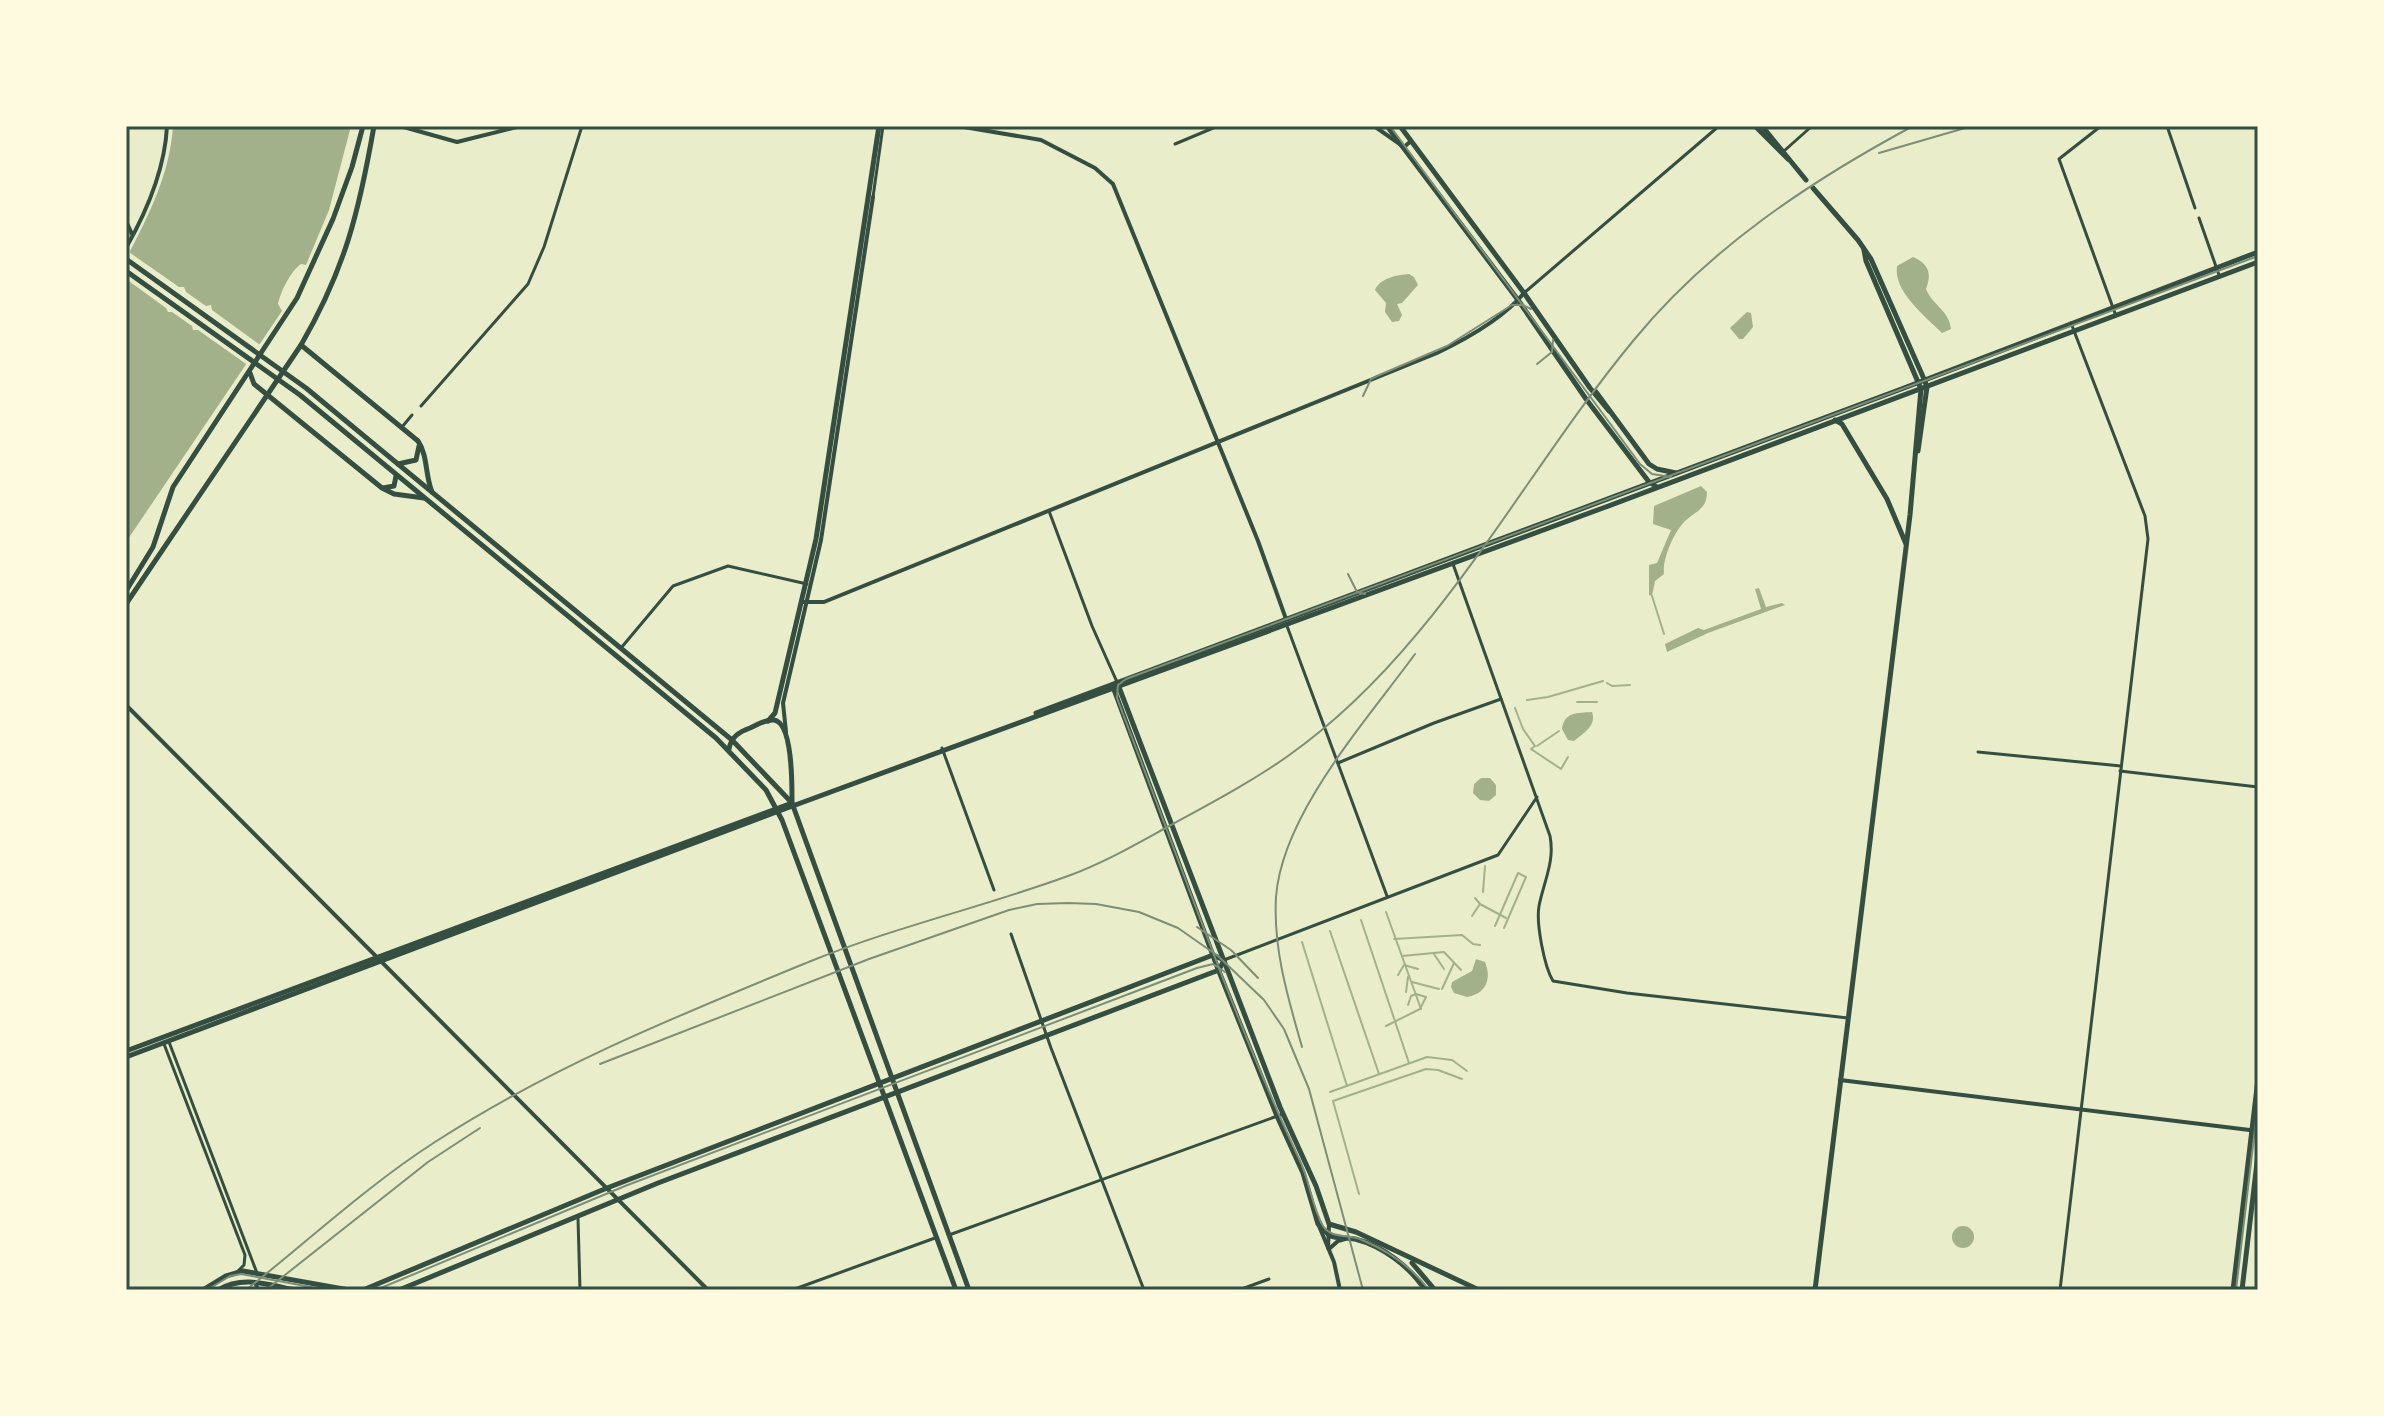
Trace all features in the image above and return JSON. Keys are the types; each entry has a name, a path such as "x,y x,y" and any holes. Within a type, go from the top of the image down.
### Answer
{"main road":[{"path":"126,591 153,547 173,487 291,309 347,180 363,126"},
{"path":"768,721 775,713 804,602 881,126"},
{"path":"1387,126 1518,300 1601,418 1653,483"},
{"path":"1400,126 1649,464 1676,473"},
{"path":"1755,126 1806,180"},
{"path":"1762,126 1789,160"},
{"path":"126,604 301,345 322,308 348,248 375,127"},
{"path":"1813,188 1871,259 1924,388 1815,1290"},
{"path":"126,1057 380,959 1835,417 1921,380 2258,252"},
{"path":"126,259 290,376 398,464 732,740 792,805"},
{"path":"1286,621 1453,563 1676,473 1924,388 2258,262"},
{"path":"126,271 285,384 396,474 729,749 766,790 778,810 956,1290"},
{"path":"301,345 418,441 432,492"},
{"path":"250,373 252,382 382,488 394,494 425,498"},
{"path":"1835,417 1887,499 1906,545"},
{"path":"398,464 416,460 420,453 418,441"},
{"path":"1649,464 1653,483"},
{"path":"382,488 394,486 396,474"},
{"path":"1116,686 1213,955 1303,1173 1318,1224 1330,1236 1356,1240 1479,1290"},
{"path":"1116,686 1224,960 1280,1115 1316,1186 1329,1224 1356,1232 1419,1269 1435,1290"},
{"path":"729,749 740,732 768,721 778,721 786,732 792,805 969,1290"},
{"path":"363,1290 607,1188 893,1077 1213,955 1224,960"},
{"path":"399,1290 619,1199 1219,970 1224,960"},
{"path":"126,1051 166,1040"},
{"path":"2233,1290 2255,1131 2258,1079"},
{"path":"2242,1290 2258,1154"},
{"path":"1396,1256 1415,1274 1425,1290"},
{"path":"203,1290 236,1272 349,1290"},
{"path":"218,1290 240,1281 295,1290"}],"street":[{"path":"126,248 158,174 167,126"},
{"path":"400,126 457,142 521,126"},
{"path":"421,406 528,284 544,247 581,132 580,126"},
{"path":"786,732 783,703 804,602 821,540 881,126"},
{"path":"958,126 1041,140 1110,179 1219,442 1387,896"},
{"path":"1175,144 1218,126"},
{"path":"1374,126 1404,147 1411,141"},
{"path":"804,602 824,602 1442,350 1474,332 1518,300 1719,126"},
{"path":"1784,151 1812,126"},
{"path":"2101,126 2059,159 2116,316"},
{"path":"2167,126 2195,208"},
{"path":"2199,218 2219,277"},
{"path":"126,221 133,236"},
{"path":"2060,1290 2147,529 2145,516 2071,323"},
{"path":"402,428 412,415"},
{"path":"1049,511 1116,686"},
{"path":"1453,563 1550,836 1552,854 1538,915 1547,967 1553,981 1627,993 1848,1018"},
{"path":"621,648 673,586 728,566 807,584"},
{"path":"1338,763 1501,699"},
{"path":"126,705 708,1290"},
{"path":"942,749 994,890"},
{"path":"1978,752 2258,787"},
{"path":"1224,960 1498,855 1537,797"},
{"path":"1011,934 1144,1290"},
{"path":"166,1040 245,1255 244,1265 236,1272"},
{"path":"166,1040 257,1273"},
{"path":"1840,1080 2255,1131"},
{"path":"949,1235 1280,1115"},
{"path":"578,1216 580,1290"},
{"path":"1318,1224 1334,1262"},
{"path":"1327,1251 1329,1224"},
{"path":"792,1290 937,1237"},
{"path":"1327,1251 1348,1239"},
{"path":"1334,1245 1340,1290"},
{"path":"1239,1290 1269,1279"},
{"path":"255,1282 258,1290"},
{"path":"316,1284 324,1290"}],"shaded area":[{"path":"173,126 351,126 329,210 306,265 297,267 284,288 278,304 282,311 126,542 126,259 163,178"},
{"path":"1913,257 1928,270 1926,289 1947,317 1951,329 1942,333 1900,285 1897,266"},
{"path":"1409,274 1418,285 1402,303 1397,304 1402,315 1399,321 1392,322 1385,312 1386,303 1375,290 1385,280"},
{"path":"1747,312 1751,313 1753,327 1743,339 1739,339 1730,328"},
{"path":"1701,486 1707,492 1705,502 1677,532 1667,554 1664,574 1655,581 1652,596 1649,595 1649,565 1657,563 1671,530 1653,524 1654,506"},
{"path":"1759,588 1766,607 1785,605 1708,633 1667,652 1665,644 1698,628 1704,630 1761,609 1755,589"},
{"path":"1592,712 1593,721 1589,728 1574,741 1568,740 1562,729 1565,719 1572,714"},
{"path":"1481,778 1490,778 1496,785 1496,795 1489,801 1480,800 1473,793 1474,784"},
{"path":"1476,959 1485,962 1488,974 1486,985 1479,993 1467,997 1454,993 1452,982 1472,971"},
{"path":"1963,1226 1971,1229 1974,1237 1971,1245 1963,1248 1955,1245 1952,1237 1955,1229"}],"pier":[{"path":"126,250 179,287 184,287 186,292 206,306 211,305 212,310 263,347 249,366 198,330 193,330 192,326 168,312 126,279"}],"waterway":[{"path":"1652,596 1664,634"},
{"path":"1527,700 1603,681"},
{"path":"1607,683 1612,686 1630,685"},
{"path":"1577,702 1597,702"},
{"path":"1515,708 1523,729 1535,746 1531,749 1561,769 1568,757"},
{"path":"1537,746 1559,731"},
{"path":"1483,892 1485,866"},
{"path":"1495,926 1518,873 1526,877 1504,928"},
{"path":"1475,898 1506,918"},
{"path":"1472,916 1480,904"},
{"path":"1386,912 1421,1009"},
{"path":"1361,920 1409,1063"},
{"path":"1330,931 1379,1074"},
{"path":"1394,939 1462,935 1473,944 1480,945"},
{"path":"1302,942 1347,1086"},
{"path":"1402,956 1444,952 1461,970"},
{"path":"1434,954 1444,969"},
{"path":"1442,989 1454,963"},
{"path":"1398,975 1404,965 1418,969"},
{"path":"1406,992 1408,977"},
{"path":"1412,982 1439,989"},
{"path":"1386,1026 1420,1009 1426,997 1411,996 1408,1005"},
{"path":"1330,1092 1427,1057 1452,1060 1467,1071"},
{"path":"1359,1194 1333,1101 1426,1069 1462,1079"}],"tram line":[{"path":"1390,126 1640,464 1652,474 1671,477"},
{"path":"1429,1290 1390,1254 1357,1238 1335,1235 1323,1226 1304,1171 1236,1012 1197,910 1117,698 1118,685 1126,679 2258,256"},
{"path":"1363,396 1371,379 1447,346 1512,305 1531,309"},
{"path":"1537,364 1552,352 1553,340"},
{"path":"1348,574 1357,592 1365,594"},
{"path":"376,1290 625,1186 1197,968 1213,964 1225,972"},
{"path":"2236,1290 2258,1103"},
{"path":"207,1290 230,1276 241,1274 327,1290"}],"railway":[{"path":"246,1290 410,1159 479,1115 571,1065 843,949 1081,871 1216,800 1288,756 1341,714 1389,666 1433,615 1592,394 1662,308 1694,276 1762,220 1836,170 1913,126"},
{"path":"1879,153 1972,126"},
{"path":"1302,1047 1283,973 1277,935 1276,897 1282,865 1294,833 1330,769 1415,654"},
{"path":"600,1064 869,959 1009,910 1037,904 1068,903 1096,904 1139,912 1178,928 1218,956 1264,1000 1284,1029 1309,1089 1363,1290"},
{"path":"1197,927 1231,950 1258,978"},
{"path":"266,1290 428,1162 480,1128"}]}
